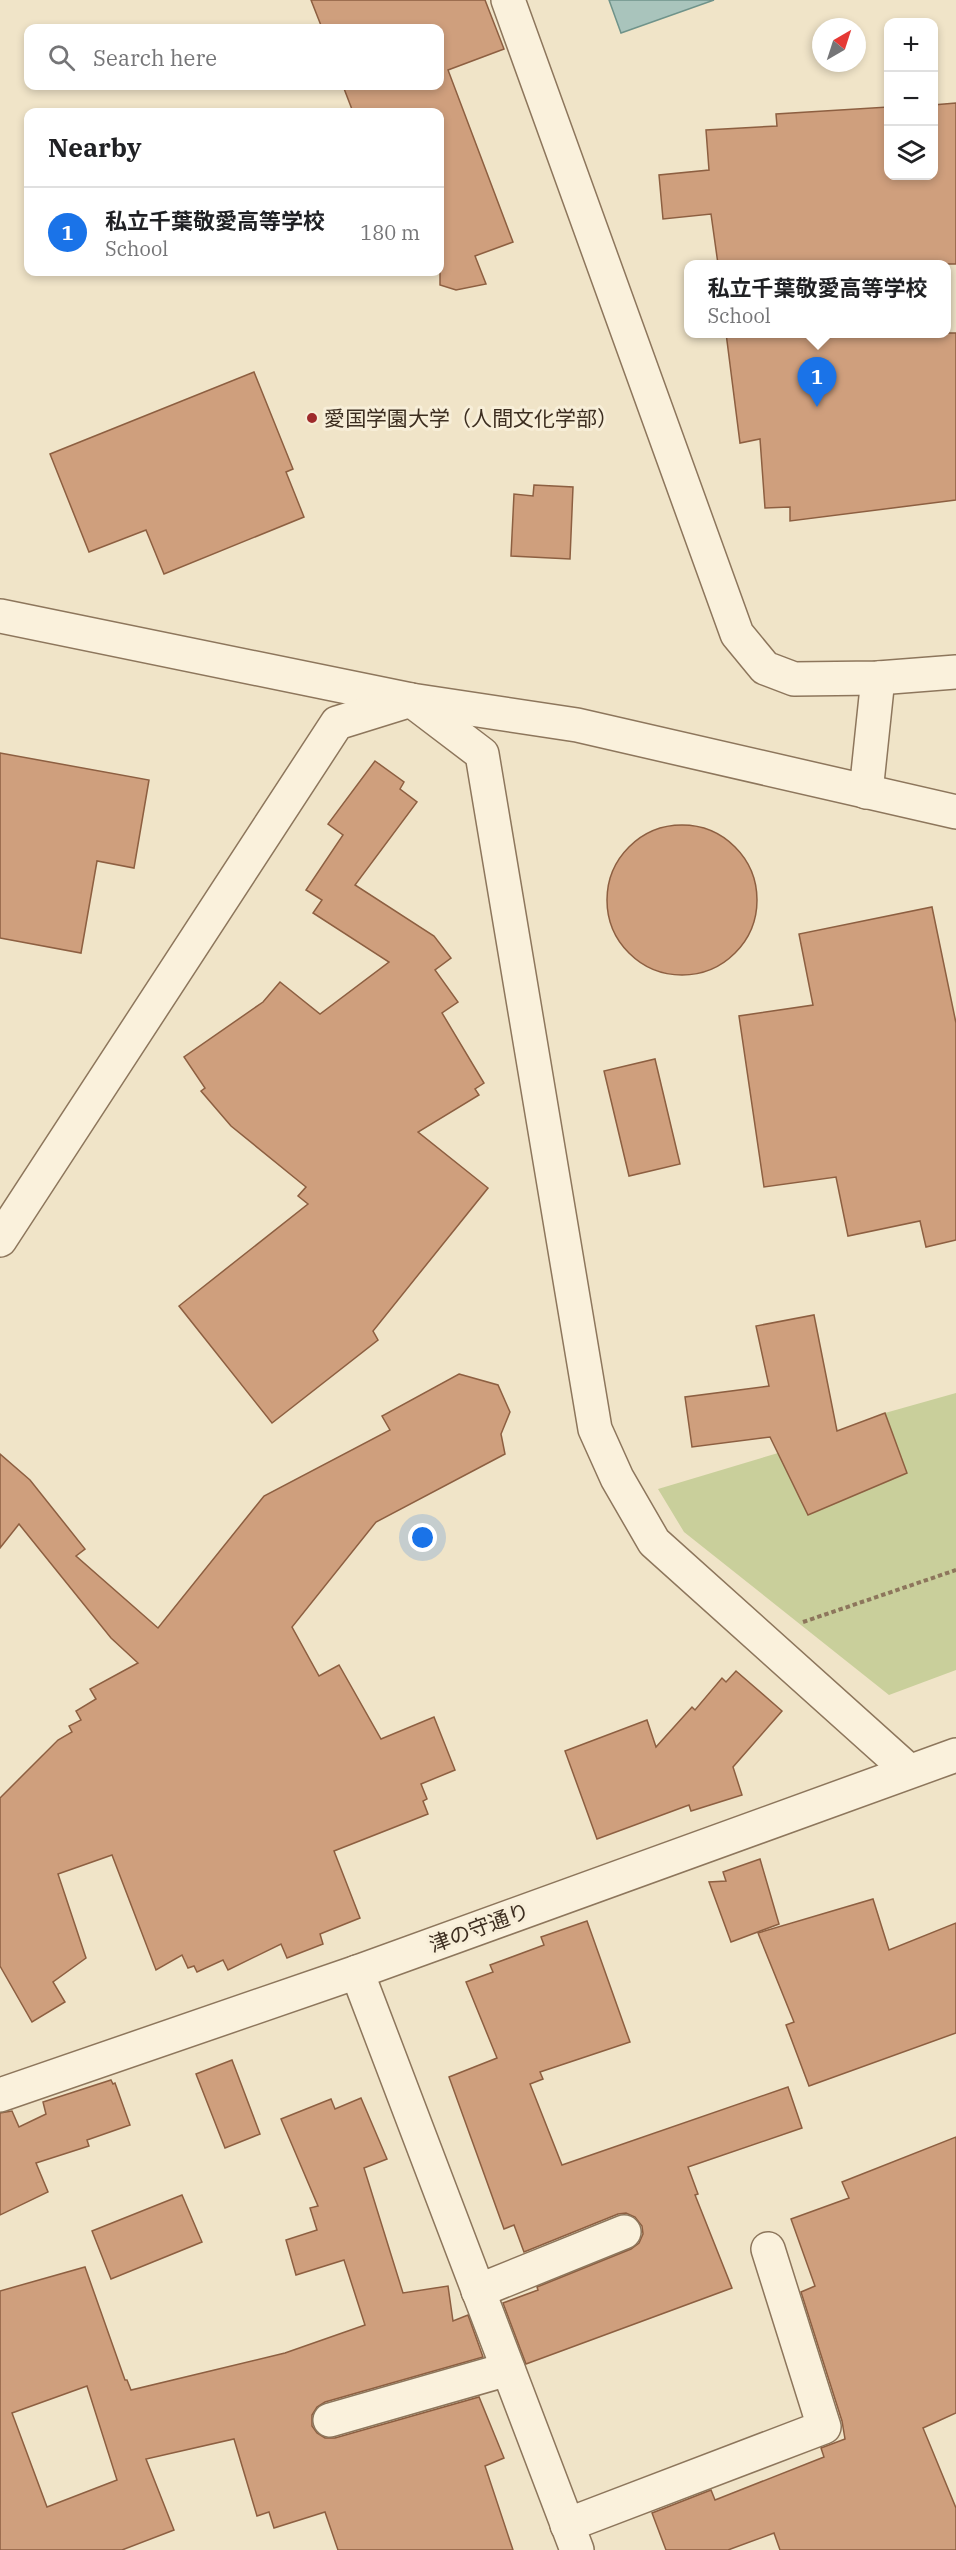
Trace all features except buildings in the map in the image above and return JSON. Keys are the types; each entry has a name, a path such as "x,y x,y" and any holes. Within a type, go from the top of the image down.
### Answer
{"street":[{"path":"508,0 737,634 765,668 794,679 878,678 956,672"},
{"path":"0,616 411,699 577,726 956,812"},
{"path":"866,792 878,678"},
{"path":"0,1240 338,723 411,699"},
{"path":"411,699 482,754 595,1429 617,1478 654,1542 909,1772"},
{"name":"津の守通り","path":"0,2095 357,1972 956,1755"},
{"path":"357,1972 572,2537 824,2427 768,2249"},
{"path":"478,2291 624,2232"},
{"path":"330,2420 508,2369"}],"path":[{"path":"760,1637 956,1570"}],"green space":[{"path":"956,1393 956,1670 889,1695 684,1532 658,1489 778,1453 885,1413"}],"water":[{"path":"609,0 714,0 621,33"}],"place":[{"name":"私立千葉敬愛高等学校","path":"817,407"},
{"name":"愛国学園大学（人間文化学部）","path":"312,418"}]}
